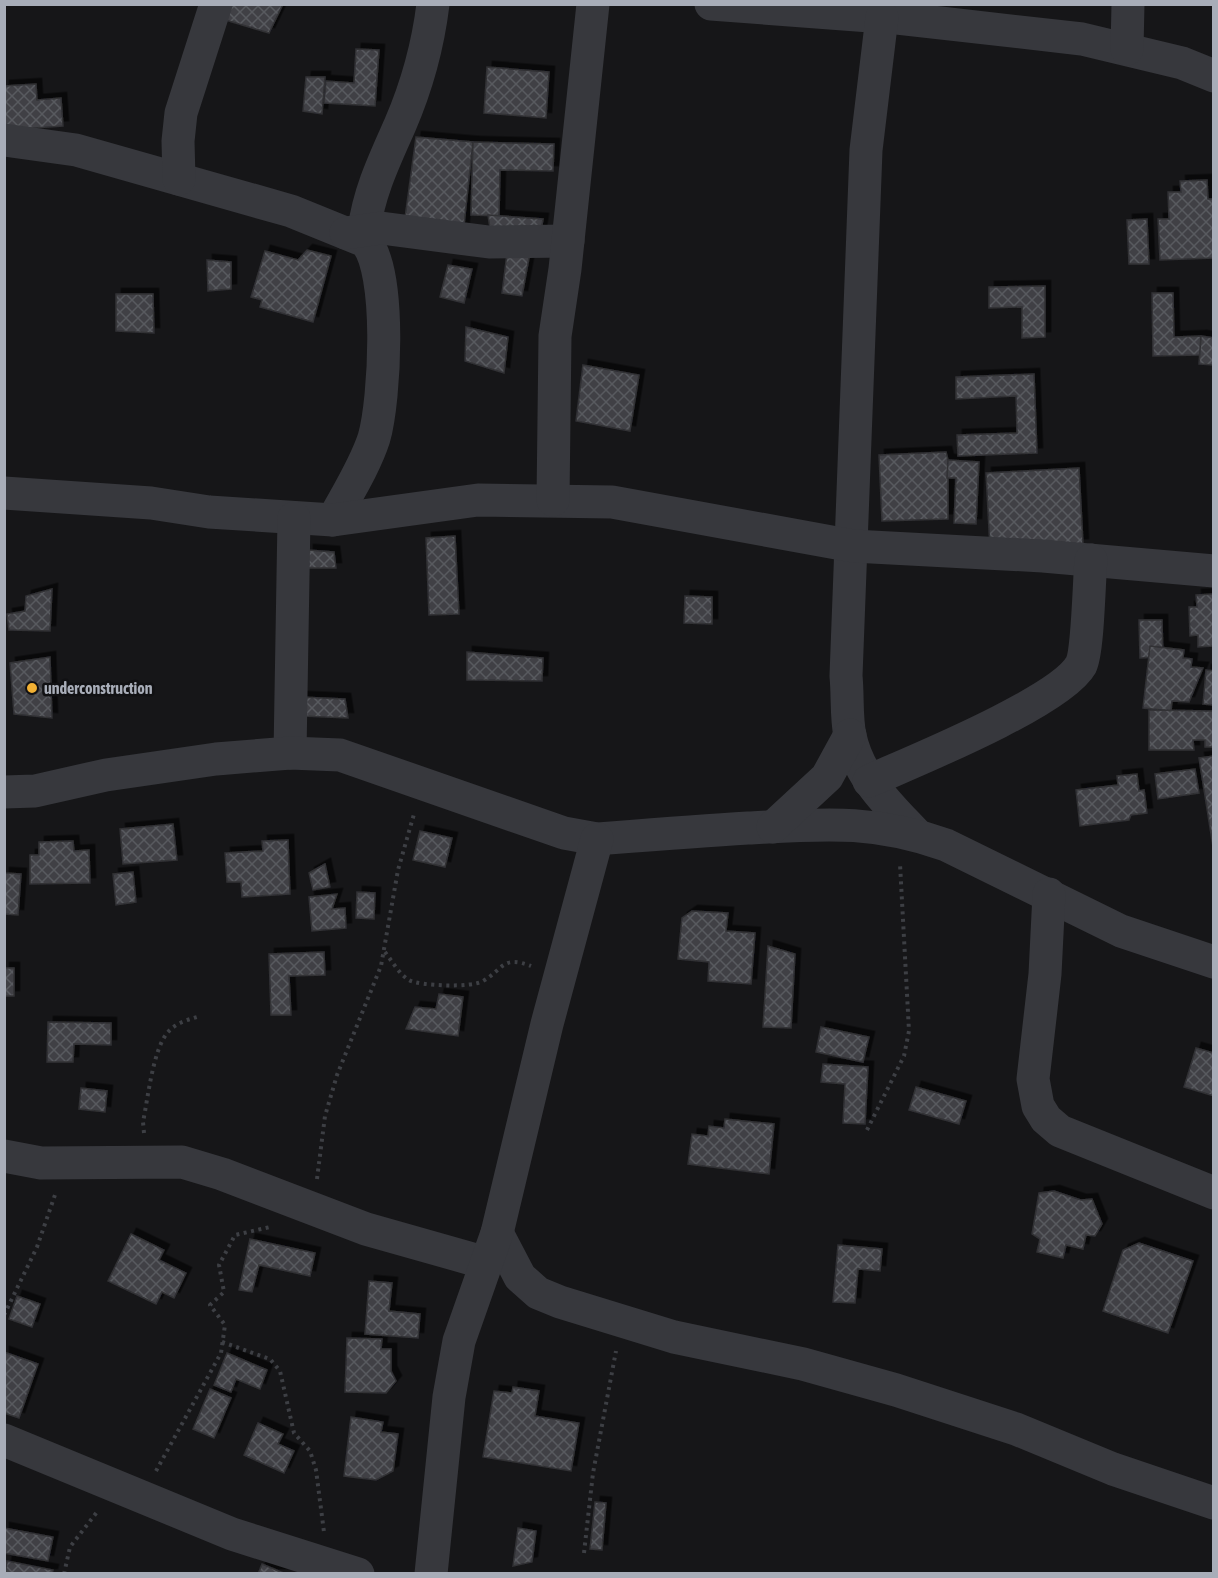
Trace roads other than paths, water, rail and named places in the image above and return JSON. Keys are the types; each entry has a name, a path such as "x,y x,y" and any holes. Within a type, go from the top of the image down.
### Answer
{"street":[{"path":"179,179 178,141 181,113 216,4"},
{"path":"355,232 416,82 433,4"},
{"path":"553,500 555,336 568,241 593,4"},
{"path":"711,4 882,17 1082,39 1182,63 1214,76"},
{"path":"1127,49 1128,4"},
{"path":"882,17 866,150 853,546 846,634 850,735 858,762 907,833"},
{"path":"4,140 76,150 291,211 355,232 365,241 376,257 381,288 383,389 373,441 333,520"},
{"path":"355,232 393,228 489,242 568,241"},
{"path":"4,493 151,503 209,512 333,520 478,500 612,502 853,546 1091,560 1214,572"},
{"path":"290,753 294,518"},
{"path":"869,781 956,743 1015,712 1073,674 1083,657 1091,560"},
{"path":"773,827 827,777 850,735"},
{"path":"4,792 35,791 164,765 290,753 340,755 564,832 597,839 849,824 907,833 997,868 1121,931 1214,962"},
{"path":"427,1566 448,1397 459,1341 491,1248 597,839"},
{"path":"1049,894 1045,974 1033,1079 1038,1107 1046,1119 1060,1131 1214,1193"},
{"path":"4,1156 41,1163 144,1160 182,1162 222,1174 366,1229 491,1248 538,1293 674,1337 803,1364 896,1390 1016,1429 1113,1469 1214,1503"},
{"path":"4,1440 232,1534 343,1569"}],"place":[{"name":"underconstruction","path":"32,688"}]}
